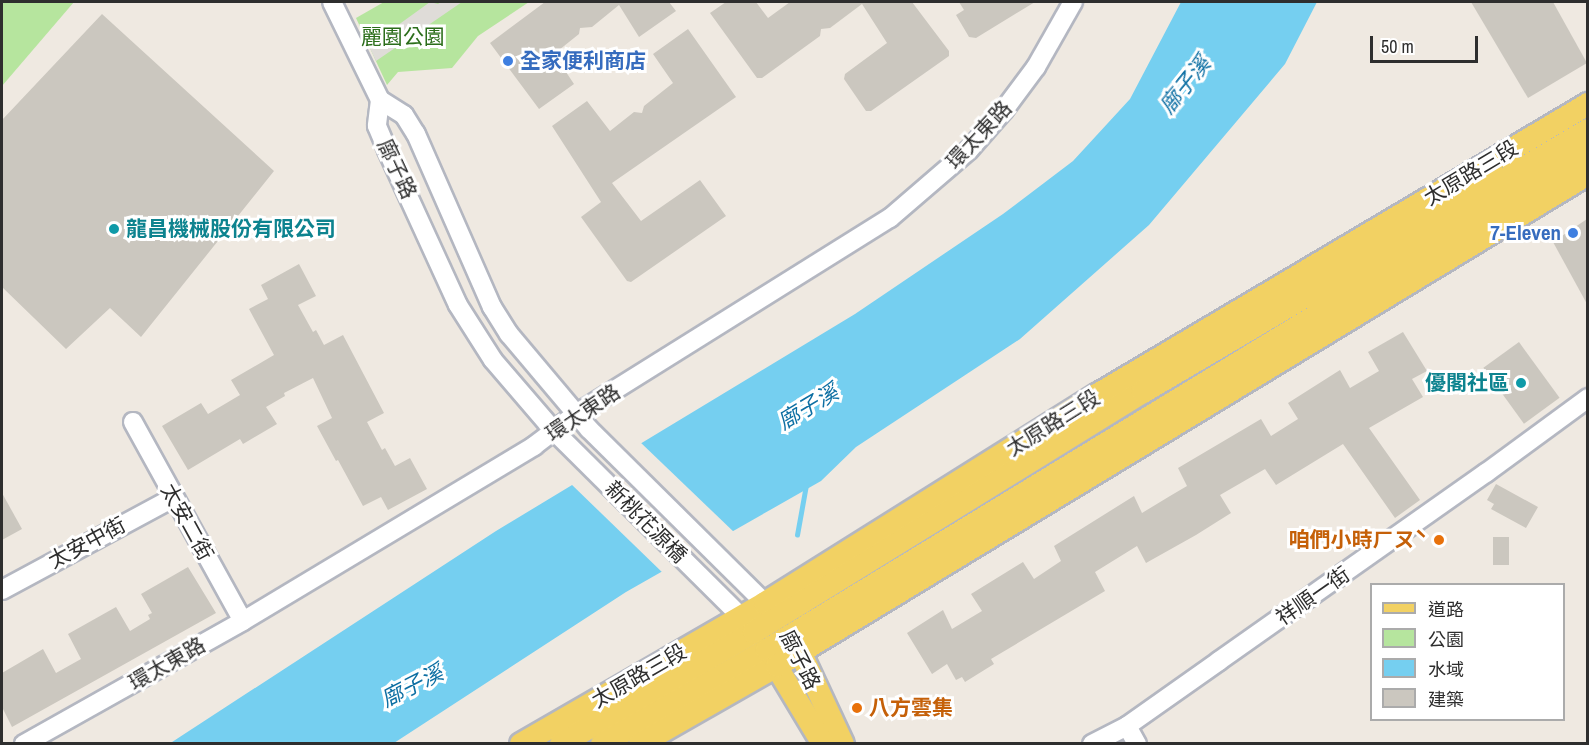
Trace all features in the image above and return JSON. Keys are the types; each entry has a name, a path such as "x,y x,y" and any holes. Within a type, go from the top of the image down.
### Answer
{"main road":[{"name":"太原路三段","path":"640,744 753,633 771,610 1154,386 1585,117"},
{"name":"太原路三段","path":"796,642 1587,150"},
{"name":"太原路三段","path":"521,744 753,633 796,642 1587,174"},
{"name":"廍子路","path":"771,610 796,642 815,688 843,744"},
{"name":"太原路三段","path":"561,744 753,633"},
{"name":"太原路三段","path":"602,744 753,633"},
{"name":"廍子路","path":"753,633 823,744"}],"street":[{"path":"332,2 380,100"},
{"name":"環太東路","path":"24,744 243,621 560,437 576,414 868,232 910,203 969,150 1004,110 1036,67 1073,2"},
{"name":"廍子路","path":"560,437 499,368 458,305 377,126 380,100 404,115 416,134 492,307 503,325 589,429"},
{"name":"祥順一街","path":"1092,744 1127,726 1486,473 1587,398"},
{"name":"太安二街","path":"133,422 243,621"},
{"name":"新桃花源橋","path":"589,429 746,584"},
{"name":"新桃花源橋","path":"560,437 753,633"},
{"name":"太安中街","path":"2,590 173,498"},
{"name":"廍子路","path":"746,584 771,610"},
{"path":"1127,726 1137,744"}],"green space":[{"path":"2,2 74,2 2,86"},
{"name":"麗園公園","path":"384,2 529,2 478,36 452,68 398,72 387,85 356,18"}],"shaded area":[{"path":"430,2 438,4 462,2 376,61 369,46"}],"water":[{"name":"廍子溪","path":"1181,2 1317,2 1285,64 1149,225 1020,339 856,447 821,481 626,592 394,743 169,744 496,531 855,314 1003,214 1073,161 1130,99"}],"pier":[{"path":"639,441 736,534 664,574 570,483"}],"building":[{"path":"545,2 669,2 676,11 639,37 619,5 592,27 580,28 579,34 554,54 574,84 539,109 490,43"},
{"path":"726,2 756,2 768,18 790,2 912,2 949,51 949,56 871,111 866,111 844,79 845,74 887,43 862,4 830,28 821,29 820,36 762,78 757,78 710,13"},
{"path":"959,2 1035,2 976,38 969,37 956,15 964,10"},
{"path":"1471,2 1553,2 1587,63 1528,98"},
{"name":"龍昌機械股份有限公司","path":"102,14 274,171 141,337 110,308 66,349 2,287 2,120"},
{"path":"688,29 736,97 612,183 641,221 700,180 726,216 631,282 627,281 581,217 601,202 552,126 587,101 610,131 634,112 642,113 644,106 673,83 653,54"},
{"path":"1587,219 1587,304 1553,242"},
{"path":"299,264 316,296 298,305 313,332 316,330 324,345 343,335 384,413 367,422 382,450 385,448 395,466 410,458 427,489 388,510 381,497 363,506 338,460 336,461 317,426 332,418 313,378 284,393 285,396 266,407 277,424 243,444 240,439 188,470 162,426 201,403 208,414 240,395 231,380 274,355 249,309 268,299 261,285"},
{"path":"1403,332 1427,371 1412,379 1423,397 1369,428 1420,500 1395,518 1343,444 1276,485 1265,469 1220,495 1231,513 1146,563 1137,546 1095,572 1105,591 991,659 994,664 965,682 962,677 956,680 947,664 932,674 907,633 943,610 952,629 982,611 971,594 1023,562 1034,579 1061,561 1054,546 1134,496 1142,513 1187,486 1178,468 1261,419 1271,436 1298,419 1288,403 1340,370 1350,388 1379,371 1368,352"},
{"name":"優閣社區","path":"1519,342 1560,398 1524,424 1483,368"},
{"path":"1496,484 1538,507 1526,528 1491,509 1494,504 1487,500"},
{"path":"2,493 22,529 2,540"},
{"path":"1493,537 1509,537 1509,565 1493,565"},
{"path":"188,567 216,613 12,727 2,707 2,673 43,649 56,673 81,659 68,634 116,607 130,631 150,619 148,615 152,613 141,594"}],"waterway":[{"path":"797,535 806,485"}],"place":[{"name":"全家便利商店","path":"508,61"},
{"name":"龍昌機械股份有限公司","path":"114,229"},
{"name":"7-Eleven","path":"1573,233"},
{"name":"優閣社區","path":"1521,383"},
{"name":"咱們小時ㄏㄡˋ","path":"1439,540"},
{"name":"八方雲集","path":"857,708"}]}
